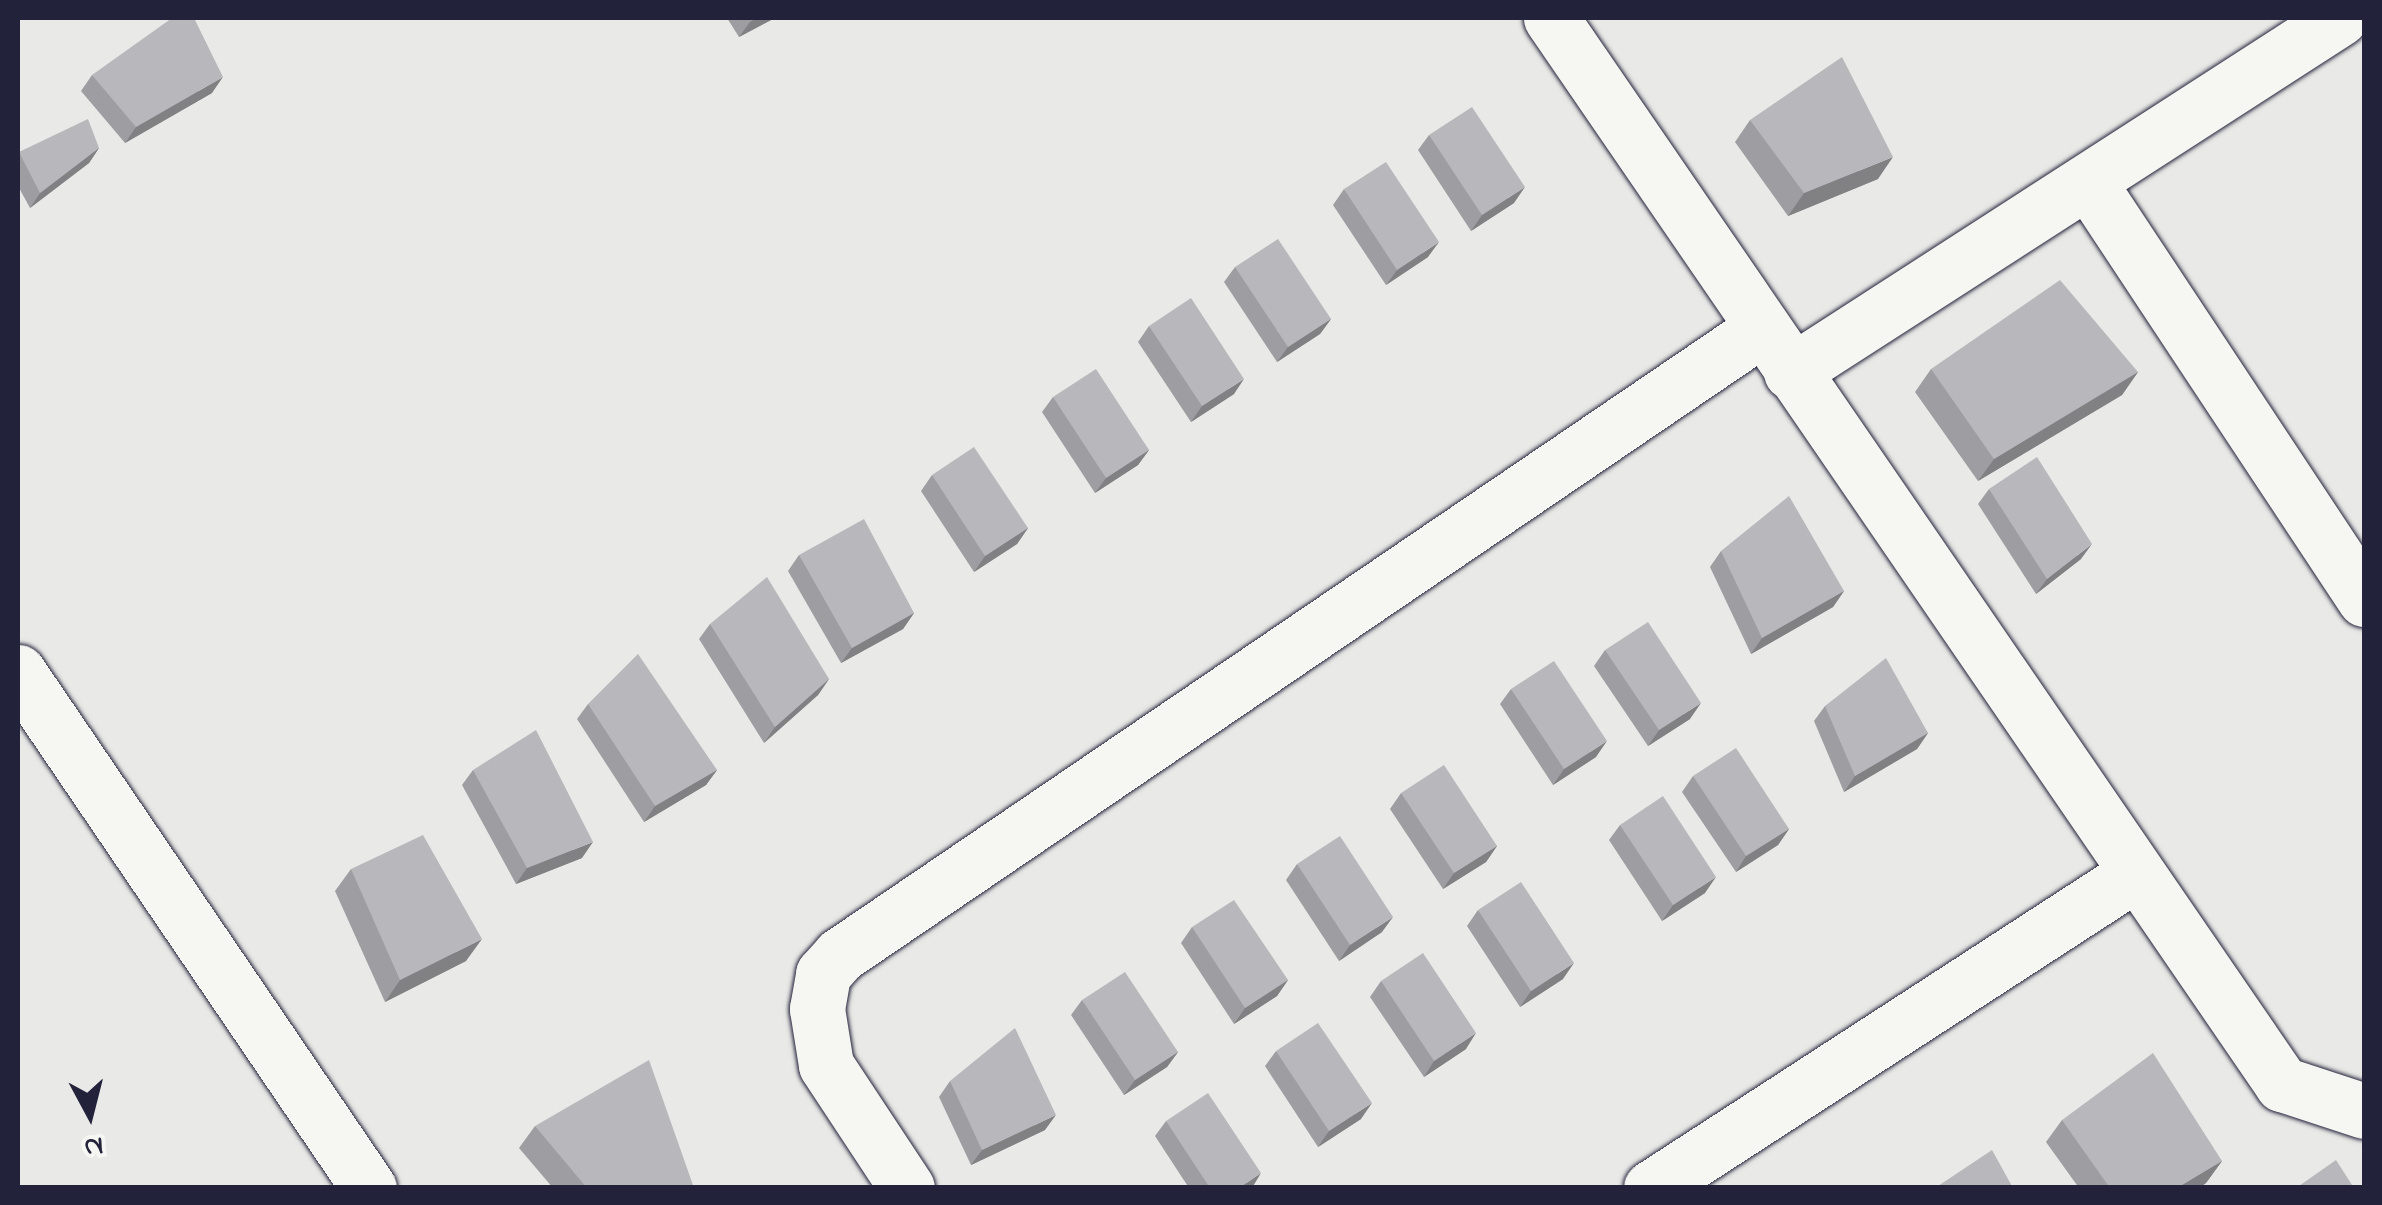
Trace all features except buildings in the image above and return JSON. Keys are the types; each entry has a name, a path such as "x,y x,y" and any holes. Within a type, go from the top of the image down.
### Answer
{"street":[{"path":"1551,18 2132,876 2282,1084 2318,1104 2364,1111"},
{"path":"908,1188 826,1065 817,1009 823,974 840,955 1777,350 2089,182 2340,18"},
{"path":"2089,182 2364,600"},
{"path":"18,672 369,1188"},
{"path":"1651,1188 2132,876"}]}
